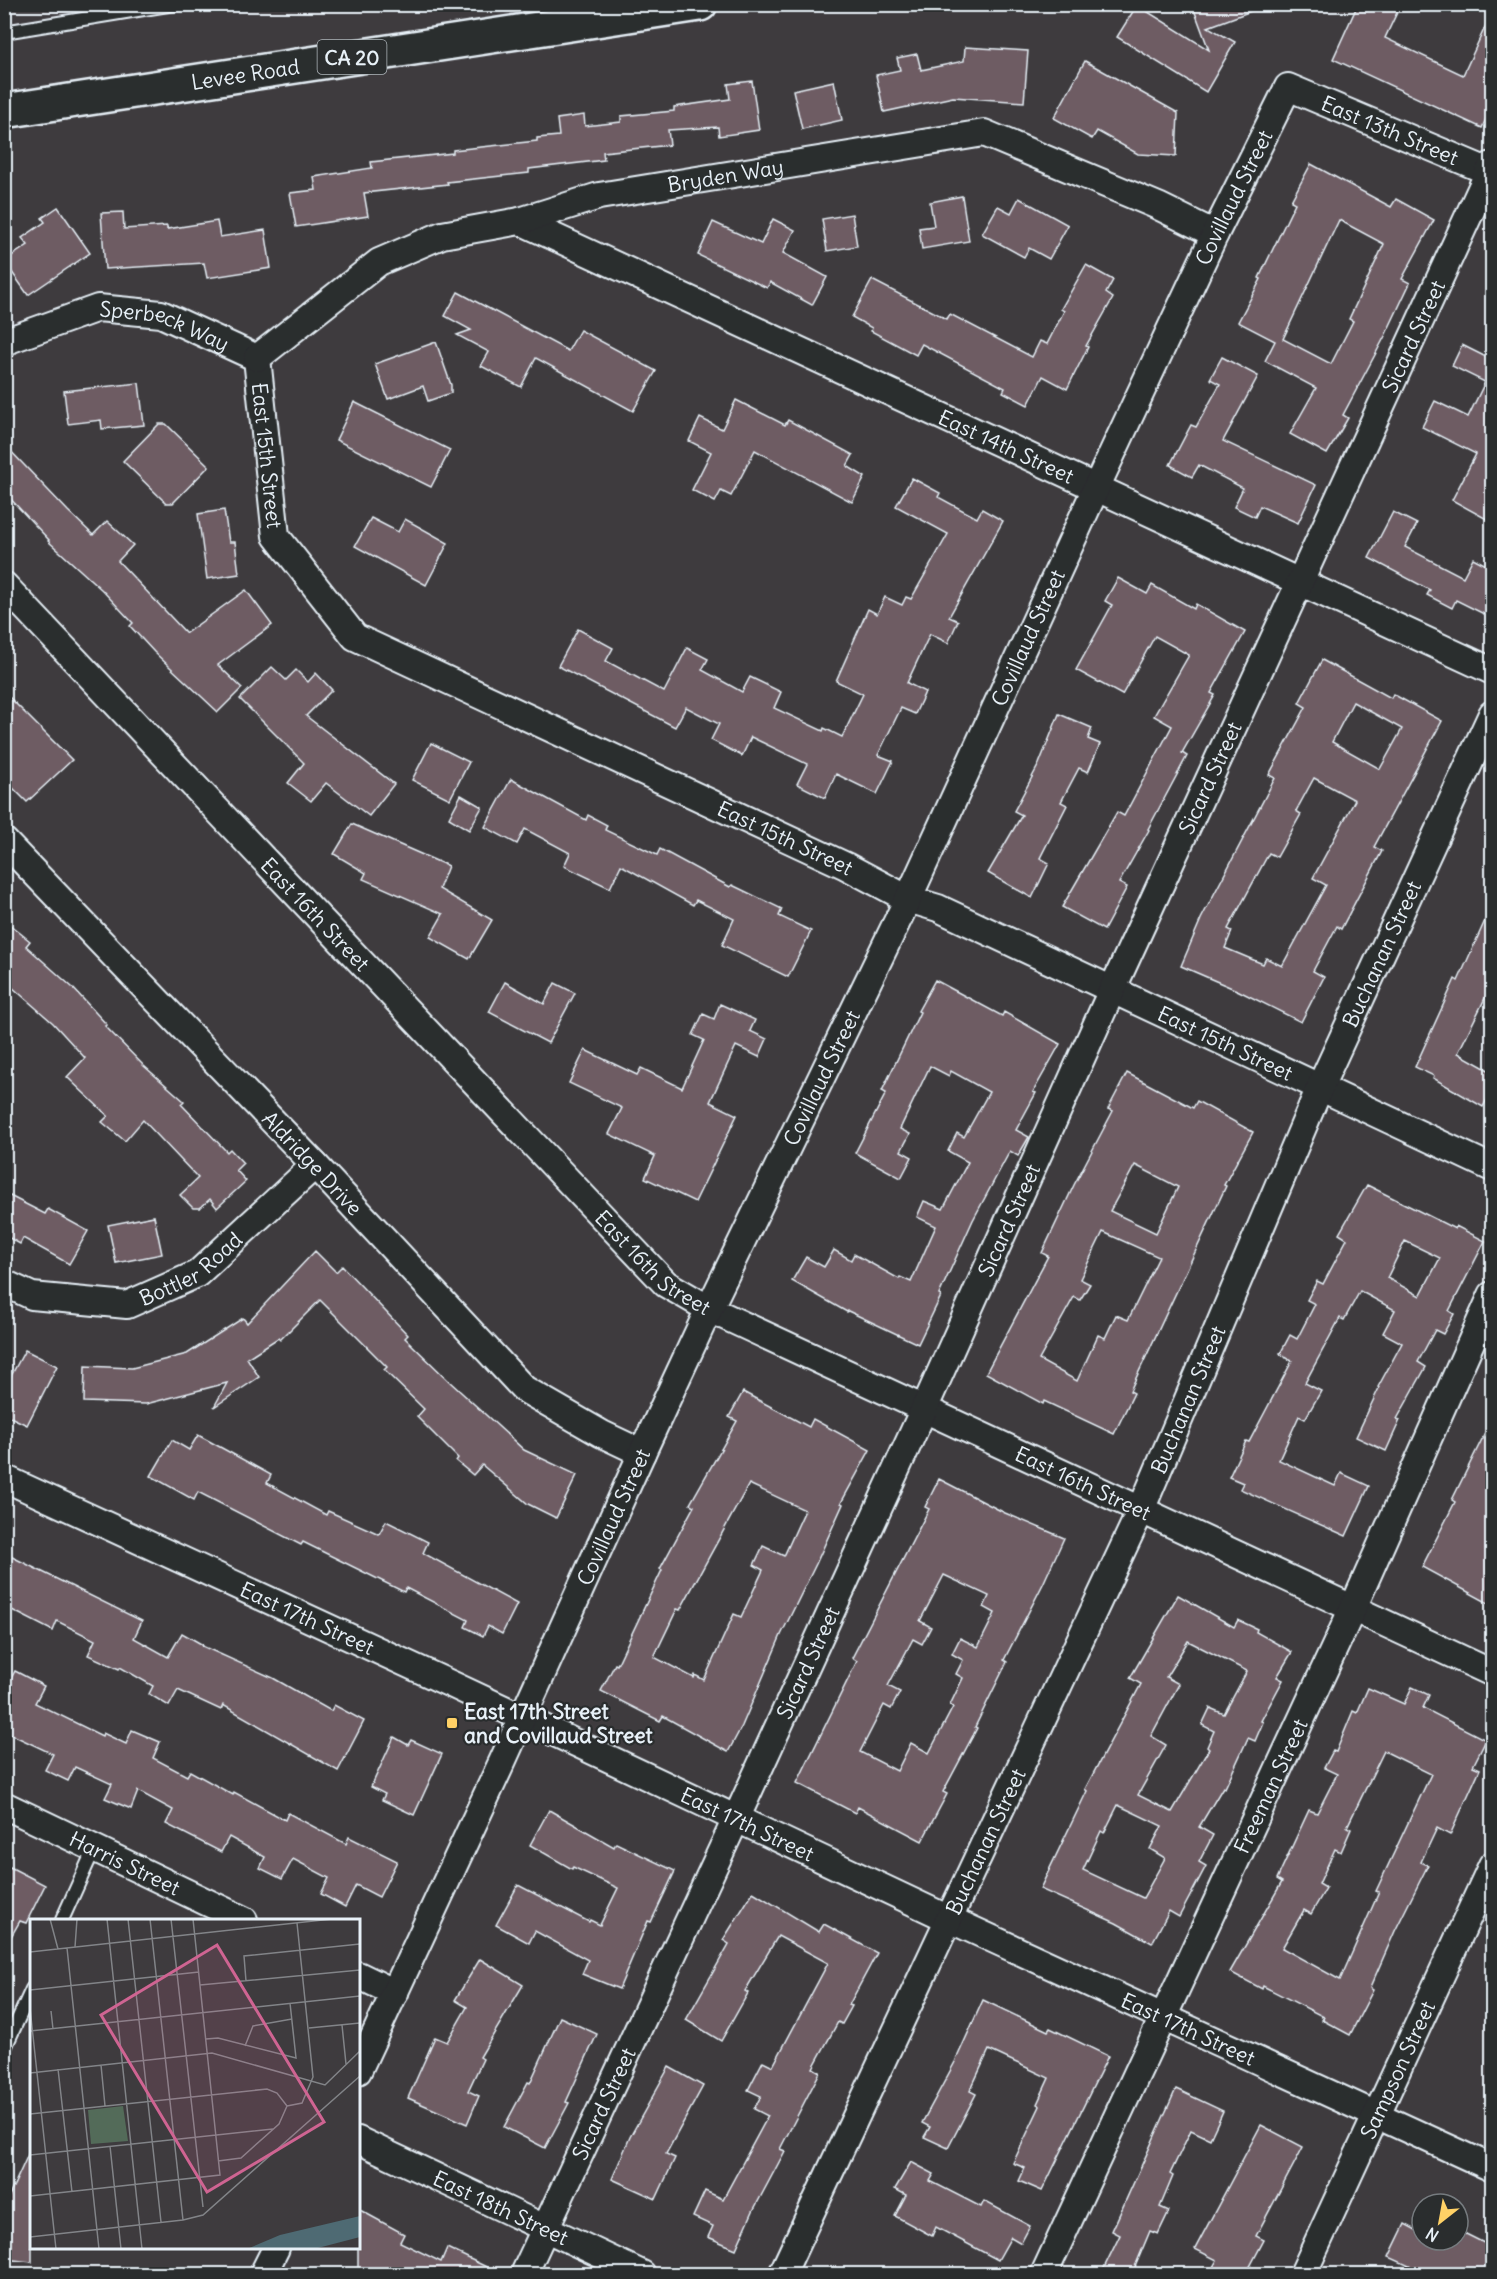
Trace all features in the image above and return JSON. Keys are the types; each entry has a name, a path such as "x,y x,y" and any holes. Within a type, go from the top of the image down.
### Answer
{"highway":[{"name":"Levee Road","path":"4,111 700,4"}],"street":[{"name":"East 13th Street","path":"1288,87 1491,170"},
{"name":"Covillaud Street","path":"360,2067 523,1718 709,1309 908,899 1096,488 1215,234 1288,87"},
{"name":"Bryden Way","path":"257,358 379,262 442,235 520,221 599,196 984,134 1158,206 1215,234"},
{"name":"Sicard Street","path":"524,2274 924,1409 1299,581 1491,170"},
{"name":"East 14th Street","path":"520,221 1492,671"},
{"name":"Sperbeck Way","path":"4,345 9,340 98,308 161,314 257,358"},
{"name":"East 15th Street","path":"257,358 276,536 355,637 846,866 908,899 938,908 1492,1168"},
{"name":"East 16th Street","path":"4,585 666,1284 709,1309 1492,1672"},
{"name":"Buchanan Street","path":"782,2274 1141,1510 1320,1087 1492,714"},
{"name":"Aldridge Drive","path":"4,841 315,1165 524,1389 602,1434 642,1453"},
{"name":"Bottler Road","path":"4,1283 32,1296 127,1305 197,1274 315,1165"},
{"name":"Freeman Street","path":"1044,2274 1353,1608 1492,1295"},
{"name":"East 17th Street","path":"4,1478 523,1718 949,1919 1492,2168"},
{"name":"Harris Street","path":"4,1805 242,1919"},
{"name":"Sampson Street","path":"1303,2274 1492,1865"},
{"path":"360,1976 395,1993"},
{"name":"East 18th Street","path":"360,2141 642,2274"},
{"path":"263,2274 275,2249"}],"lane":[{"path":"4,32 174,4"},
{"path":"62,1919 94,1848"},
{"path":"4,2050 30,1993"}],"building":[{"path":"1192,4 1262,4 1262,7 1208,27 1235,42 1206,92 1117,37 1137,5 1209,50"},
{"path":"1358,4 1401,4 1385,38 1463,75 1492,12 1492,105 1482,128 1333,59"},
{"path":"965,47 1028,51 1024,102 953,97 884,112 876,75 900,70 897,58 917,54 921,70 964,61"},
{"path":"1085,61 1178,113 1176,156 1138,154 1097,131 1092,139 1054,118"},
{"path":"752,81 759,130 719,136 718,127 668,130 670,145 603,152 604,160 529,169 529,173 364,193 368,216 296,227 290,193 316,190 314,177 372,168 371,162 453,153 453,150 537,141 537,138 559,136 557,119 584,115 585,126 621,122 621,116 674,111 674,107 730,99 728,84"},
{"path":"834,81 842,120 802,129 793,90"},
{"path":"1311,164 1391,207 1396,199 1434,220 1402,279 1410,283 1343,415 1348,418 1327,454 1290,434 1316,388 1265,361 1275,341 1238,322 1261,279 1259,278 1295,203 1291,201","holes":["1339,220 1384,244 1349,319 1353,321 1331,364 1283,339"]},
{"path":"962,196 969,241 922,249 919,228 934,226 930,202"},
{"path":"1019,198 1068,225 1049,259 1029,248 1024,257 982,234 998,206 1011,213"},
{"path":"58,207 90,253 28,295 4,261 28,245 22,238 45,222 42,218"},
{"path":"123,212 124,229 167,226 167,229 217,221 220,237 265,230 271,268 207,278 204,263 105,269 101,213"},
{"path":"852,214 857,246 827,251 822,219"},
{"path":"773,219 795,230 783,253 827,277 812,305 770,282 767,288 698,255 713,222 761,244"},
{"path":"1086,265 1113,280 1106,293 1113,298 1086,346 1088,347 1067,389 1043,376 1028,405 1003,392 1005,388 922,344 916,355 871,331 872,328 852,317 872,280 947,319 950,314 1032,357 1040,341 1047,344 1064,311 1061,309"},
{"path":"458,292 568,351 580,330 656,371 633,411 536,358 521,387 481,366 489,352 457,335 471,330 445,316"},
{"path":"436,342 451,385 451,393 428,401 423,386 388,399 375,364"},
{"path":"1462,345 1492,360 1492,522 1452,500 1476,454 1422,427 1435,401 1468,417 1485,382 1452,366"},
{"path":"1222,357 1258,376 1223,441 1316,485 1298,523 1260,506 1255,517 1234,507 1243,488 1199,465 1192,477 1170,465 1191,425 1196,427 1220,384 1210,379"},
{"path":"139,383 144,425 102,429 101,420 68,424 64,391"},
{"path":"736,400 785,425 788,420 853,455 847,466 865,477 852,502 755,450 731,496 721,491 715,502 692,490 711,452 689,441 700,418 722,429"},
{"path":"354,402 450,450 431,487 336,440"},
{"path":"159,424 166,424 209,466 173,503 166,503 123,461"},
{"path":"4,444 93,535 107,521 133,545 118,561 186,633 246,590 272,625 218,665 242,688 218,712 154,652 130,626 133,623 102,590 48,541 4,492"},
{"path":"912,478 940,493 938,497 977,518 982,509 1003,521 949,617 958,621 948,643 930,634 907,683 925,692 915,714 901,708 878,755 893,761 877,794 836,774 825,798 797,784 807,764 751,737 742,756 711,740 719,724 686,707 675,727 558,666 578,629 613,648 606,661 664,692 687,648 708,659 702,670 742,692 750,677 781,692 774,708 823,731 824,728 842,737 863,694 836,681 868,609 877,614 885,597 902,605 906,597 911,599 948,534 896,506"},
{"path":"224,510 229,542 235,542 239,574 207,579 198,514"},
{"path":"1393,512 1417,524 1405,547 1463,577 1473,558 1492,568 1492,618 1456,600 1452,608 1427,595 1430,590 1369,558"},
{"path":"371,518 398,532 405,519 448,543 426,585 355,546"},
{"path":"1118,578 1147,594 1152,585 1194,609 1196,604 1245,632 1211,693 1215,695 1182,753 1187,756 1119,883 1127,887 1104,930 1062,907 1117,812 1124,816 1172,726 1154,716 1189,655 1155,636 1122,695 1076,670 1112,605 1105,601"},
{"path":"1322,660 1391,698 1393,694 1442,721 1374,847 1382,851 1341,929 1337,926 1313,971 1324,977 1301,1022 1239,991 1181,966 1201,919 1275,778 1269,775 1306,707 1299,703","holes":["1353,702 1402,729 1380,769 1332,742","1314,778 1355,800 1313,878 1326,885 1282,966 1266,958 1263,964 1225,948 1232,931 1228,929 1269,853 1277,857 1301,814 1296,811"]},
{"path":"272,667 286,680 296,670 308,682 316,673 332,690 306,716 394,784 369,816 326,783 311,801 288,783 304,763 240,699"},
{"path":"4,692 72,760 27,802 4,779"},
{"path":"1059,714 1092,728 1088,739 1100,744 1088,772 1079,768 1061,802 1067,805 1040,858 1049,863 1032,898 988,873 1022,815 1014,811 1039,764"},
{"path":"431,743 469,762 450,799 412,780"},
{"path":"511,779 586,820 588,815 607,825 605,830 657,855 660,849 730,887 732,885 782,909 779,916 811,931 788,977 722,945 734,919 696,900 693,905 621,865 610,888 564,866 570,853 525,829 517,844 485,827"},
{"path":"461,795 482,807 469,830 449,818"},
{"path":"352,824 448,866 439,889 492,920 469,959 430,937 443,914 363,879 366,873 334,854"},
{"path":"1492,905 1492,984 1458,1053 1492,1072 1492,1090 1483,1107 1433,1078 1434,1076 1415,1067 1455,979 1458,981"},
{"path":"4,920 30,941 26,946 72,987 107,1025 105,1026 144,1066 184,1101 181,1104 227,1152 230,1149 243,1163 236,1170 246,1181 217,1208 210,1199 200,1208 193,1208 180,1195 198,1178 143,1120 125,1141 102,1122 108,1116 67,1077 85,1058 53,1023 4,980"},
{"path":"935,980 1002,1016 1004,1012 1060,1044 1033,1092 1036,1093 1016,1130 1029,1137 1018,1156 1010,1151 973,1220 918,1344 847,1312 792,1281 806,1257 824,1267 834,1250 851,1260 854,1254 899,1279 900,1277 911,1282 936,1226 917,1217 924,1201 943,1209 968,1162 948,1151 957,1133 964,1137 989,1092 951,1071 949,1076 930,1066 900,1129 910,1134 901,1151 912,1157 901,1178 855,1153 886,1093 882,1091 920,1012 918,1011"},
{"path":"505,982 544,1004 555,983 575,993 548,1043 489,1012"},
{"path":"720,1004 755,1020 750,1031 767,1039 759,1057 736,1046 710,1102 737,1115 695,1202 645,1178 655,1156 609,1134 622,1108 569,1083 585,1050 637,1075 641,1068 682,1088 704,1040 693,1035 703,1014 714,1019"},
{"path":"1127,1073 1193,1108 1197,1101 1253,1132 1224,1185 1226,1186 1130,1391 1134,1393 1114,1434 1044,1401 1043,1404 986,1373 1048,1256 1042,1253 1113,1111 1108,1109","holes":["1135,1165 1178,1187 1156,1233 1110,1211","1103,1232 1159,1257 1128,1320 1116,1315 1105,1338 1098,1335 1077,1381 1039,1360 1074,1297 1080,1300 1090,1284 1080,1279"]},
{"path":"1367,1185 1455,1229 1456,1226 1485,1241 1449,1311 1454,1314 1443,1334 1435,1330 1418,1362 1426,1367 1397,1419 1400,1420 1386,1451 1356,1437 1378,1387 1402,1343 1383,1333 1395,1310 1360,1291 1344,1320 1340,1318 1305,1383 1321,1391 1305,1419 1299,1416 1279,1460 1335,1486 1341,1473 1369,1486 1346,1536 1240,1489 1243,1483 1229,1477 1246,1441 1249,1442 1292,1361 1280,1354 1290,1335 1297,1339 1315,1304 1307,1300 1317,1281 1323,1284 1347,1239 1339,1234","holes":["1405,1241 1440,1258 1420,1296 1387,1278"]},
{"path":"4,1193 45,1214 48,1209 88,1231 69,1264 23,1238 20,1244 4,1235"},
{"path":"154,1216 162,1254 116,1263 108,1225"},
{"path":"315,1251 336,1272 342,1266 408,1335 405,1338 524,1450 577,1475 556,1518 528,1504 482,1465 473,1475 456,1461 458,1458 417,1417 424,1409 384,1370 387,1367 320,1300 280,1340 278,1338 247,1358 259,1377 214,1407 227,1383 146,1404 84,1402 85,1366 132,1368 187,1354 243,1318 247,1323"},
{"path":"25,1350 57,1366 27,1425 4,1414 4,1389"},
{"path":"743,1392 809,1427 813,1419 870,1450 841,1503 843,1504 816,1564 728,1752 663,1716 660,1721 601,1691 615,1664 617,1665 662,1570 660,1569 694,1506 690,1504 737,1421 729,1417","holes":["749,1484 805,1510 784,1556 763,1546 754,1565 763,1570 741,1617 734,1614 704,1680 695,1675 694,1678 654,1657 677,1609 680,1610"]},
{"path":"1492,1419 1492,1605 1422,1567 1455,1502 1452,1500"},
{"path":"198,1435 271,1475 267,1483 326,1515 328,1511 379,1534 386,1521 428,1542 423,1553 517,1604 502,1634 488,1626 483,1636 465,1627 468,1620 406,1588 404,1592 303,1542 301,1545 198,1492 194,1500 151,1476 172,1440 189,1450"},
{"path":"939,1479 1005,1513 1064,1538 1004,1660 1007,1662 975,1727 977,1728 943,1792 947,1794 922,1841 858,1807 855,1813 797,1783 857,1661 852,1658 929,1509 925,1507","holes":["944,1575 989,1596 984,1607 995,1613 978,1647 960,1638 952,1654 963,1660 956,1674 963,1678 950,1705 953,1707 929,1753 911,1743 897,1771 860,1752 884,1705 891,1709 900,1692 888,1686 913,1639 922,1644 931,1627 920,1621"]},
{"path":"4,1553 142,1621 134,1638 168,1657 182,1633 202,1646 273,1678 331,1711 334,1705 364,1721 338,1771 223,1705 221,1710 178,1690 169,1706 149,1694 153,1686 120,1667 119,1669 88,1655 95,1640 57,1621 53,1631 4,1606"},
{"path":"1178,1595 1234,1627 1238,1620 1257,1629 1256,1632 1292,1652 1277,1677 1283,1680 1261,1721 1263,1722 1255,1741 1248,1738 1225,1788 1223,1787 1199,1827 1213,1835 1199,1862 1206,1866 1179,1917 1169,1911 1152,1943 1116,1923 1040,1889 1087,1791 1085,1789 1141,1684 1130,1678","holes":["1188,1641 1247,1671 1224,1714 1210,1708 1202,1725 1214,1731 1207,1747 1209,1749 1172,1812 1138,1795 1166,1745 1151,1736 1179,1684 1166,1677","1118,1805 1162,1826 1150,1849 1165,1858 1143,1898 1083,1870 1101,1831 1104,1833"]},
{"path":"15,1671 44,1686 35,1703 102,1736 103,1733 126,1744 132,1730 160,1742 153,1758 187,1776 190,1771 285,1820 288,1813 346,1844 349,1837 397,1861 379,1897 356,1885 345,1907 321,1894 329,1878 293,1859 282,1879 260,1868 265,1857 229,1837 221,1852 166,1824 173,1810 138,1791 131,1809 105,1798 112,1784 75,1767 68,1781 45,1770 53,1754 4,1731 4,1691"},
{"path":"1412,1687 1429,1695 1423,1708 1486,1740 1473,1766 1480,1769 1450,1835 1437,1828 1421,1862 1428,1865 1395,1931 1370,1988 1373,1990 1350,2035 1322,2020 1324,2017 1230,1972 1282,1882 1277,1879 1309,1810 1317,1813 1337,1774 1324,1768 1333,1751 1336,1752 1353,1711 1357,1713 1368,1688 1404,1704","holes":["1384,1751 1431,1774 1376,1891 1379,1892 1340,1980 1282,1948 1304,1910 1311,1914 1326,1888 1319,1884 1335,1849 1341,1852 1351,1829 1347,1827"]},
{"path":"394,1737 408,1745 411,1740 442,1754 414,1815 382,1800 385,1794 371,1787"},
{"path":"549,1810 614,1847 616,1843 675,1871 651,1922 648,1921 619,1989 582,1974 588,1960 535,1931 529,1943 496,1925 518,1885 589,1922 590,1920 600,1925 618,1888 573,1867 572,1869 530,1845"},
{"path":"10,1867 45,1885 26,1923 20,1921 4,1949 4,1878"},
{"path":"753,1892 819,1932 824,1924 877,1953 849,2005 852,2006 842,2024 838,2022 813,2068 820,2072 780,2149 785,2151 736,2249 708,2237 713,2226 693,2217 705,2191 723,2199 768,2116 754,2109 761,2096 748,2090 763,2061 773,2066 828,1963 778,1936 745,1991 748,1993 721,2041 686,2020 729,1944 723,1940"},
{"path":"480,1959 523,1985 480,2057 483,2059 468,2091 479,2096 467,2124 408,2098 435,2037 447,2042 467,2007 455,2000"},
{"path":"983,2000 1048,2031 1050,2028 1108,2056 1042,2191 1019,2181 1025,2168 1013,2163 1040,2106 1037,2104 1049,2078 989,2050 970,2091 976,2094 948,2148 924,2137 930,2127 922,2123 955,2062"},
{"path":"560,2017 597,2034 566,2102 569,2103 545,2148 504,2127 528,2082 530,2083"},
{"path":"669,2067 703,2086 666,2154 675,2158 656,2199 612,2179 630,2137"},
{"path":"1176,2089 1223,2111 1210,2139 1191,2130 1170,2174 1173,2176 1160,2207 1169,2211 1158,2234 1150,2231 1132,2274 1101,2274 1120,2235 1112,2231"},
{"path":"1261,2125 1303,2147 1256,2236 1264,2240 1246,2274 1223,2274 1212,2269 1217,2260 1195,2249"},
{"path":"30,2150 32,2262 4,2259 4,2207"},
{"path":"911,2162 934,2174 930,2181 981,2207 984,2201 1030,2226 1021,2243 1011,2237 998,2260 936,2227 932,2236 895,2216 906,2195 895,2189"},
{"path":"360,2210 404,2234 400,2242 441,2262 447,2248 501,2274 358,2274"},
{"path":"1405,2224 1410,2227 1410,2252 1470,2252 1470,2236 1492,2247 1492,2274 1427,2274 1389,2257"}],"place":[{"name":"East 17th Street and Covillaud Street","path":"452,1723"}]}
